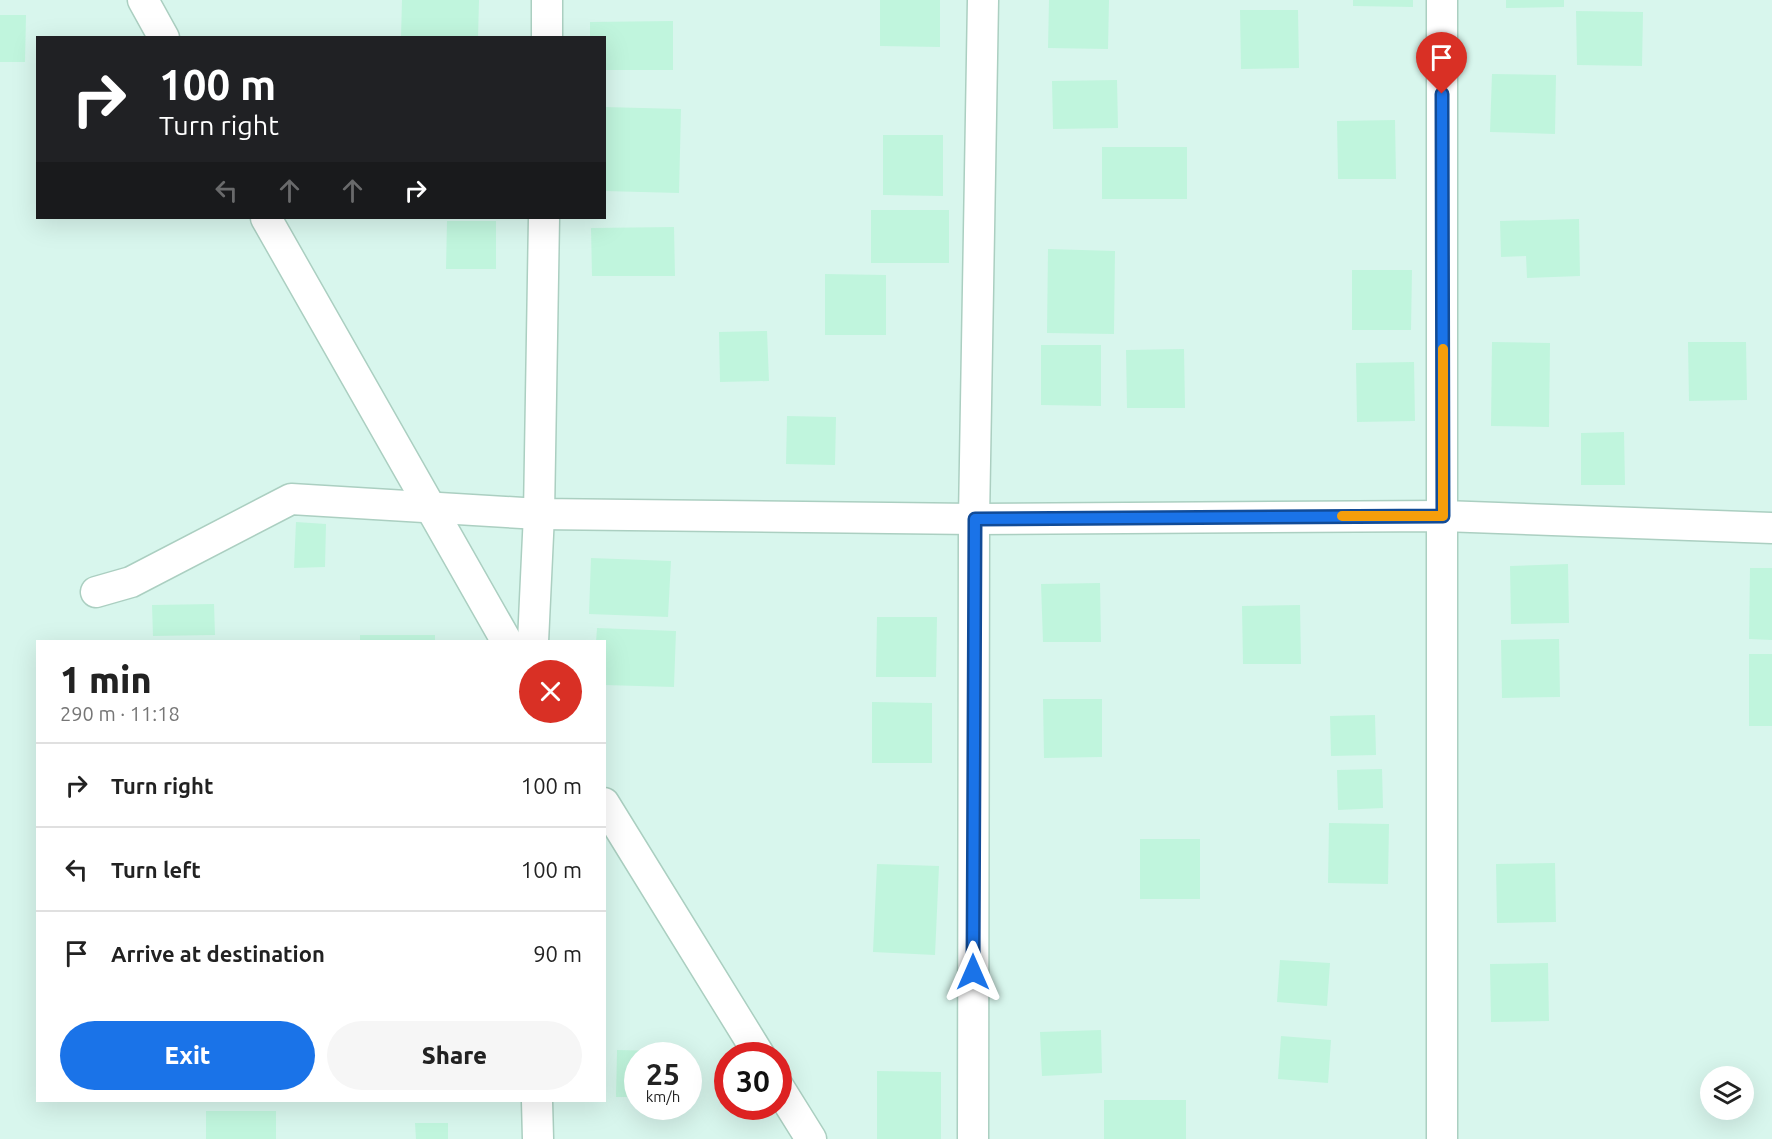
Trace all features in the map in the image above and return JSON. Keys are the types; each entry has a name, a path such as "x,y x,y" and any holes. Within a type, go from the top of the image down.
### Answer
{"street":[{"path":"143,0 163,36"},
{"path":"547,0 547,36"},
{"path":"973,1139 975,519 982,0"},
{"path":"1442,0 1442,1139"},
{"path":"267,219 506,640"},
{"path":"533,640 539,514 544,219"},
{"path":"96,592 131,582 291,499 539,514 975,519 1443,516 1772,528"},
{"path":"606,806 751,1042"},
{"path":"537,1102 538,1139"},
{"path":"792,1108 811,1139"}],"shaded area":[{"path":"0,0 1772,0 1772,1139 0,1139"}],"building":[{"path":"402,0 479,0 478,36 401,36"},
{"path":"880,0 940,0 940,47 880,46"},
{"path":"1049,0 1109,0 1108,49 1048,48"},
{"path":"1353,0 1413,0 1413,7 1353,6"},
{"path":"1506,0 1564,0 1564,7 1506,8"},
{"path":"1240,10 1298,10 1299,68 1241,69"},
{"path":"1576,11 1643,12 1642,66 1577,65"},
{"path":"0,15 26,15 25,62 0,62"},
{"path":"673,21 673,70 606,70 606,36 590,36 590,22"},
{"path":"1492,74 1556,75 1555,134 1490,132"},
{"path":"1117,80 1118,128 1053,129 1052,81"},
{"path":"606,107 681,109 679,193 606,191"},
{"path":"1395,120 1396,179 1338,179 1337,121"},
{"path":"883,135 943,135 943,196 883,195"},
{"path":"1102,147 1187,147 1187,199 1102,199"},
{"path":"871,210 949,210 949,263 871,263"},
{"path":"1579,219 1580,276 1527,278 1526,256 1501,257 1500,221"},
{"path":"447,221 496,221 496,269 446,269"},
{"path":"674,227 675,276 592,276 591,228"},
{"path":"1048,249 1115,251 1114,334 1047,333"},
{"path":"1352,270 1412,270 1411,330 1352,330"},
{"path":"825,274 886,275 886,335 825,335"},
{"path":"767,331 769,381 720,382 719,332"},
{"path":"1492,342 1550,343 1549,427 1491,426"},
{"path":"1688,342 1746,342 1747,400 1689,401"},
{"path":"1041,345 1101,345 1101,406 1041,405"},
{"path":"1184,349 1185,408 1127,408 1126,350"},
{"path":"1414,362 1415,421 1357,422 1356,363"},
{"path":"787,416 836,417 835,465 786,464"},
{"path":"1624,432 1625,485 1581,485 1581,433"},
{"path":"296,522 326,524 325,567 294,568"},
{"path":"591,558 671,561 668,617 589,614"},
{"path":"1568,564 1569,623 1511,624 1510,566"},
{"path":"1750,568 1772,568 1772,640 1749,639"},
{"path":"1100,583 1101,642 1043,642 1041,584"},
{"path":"214,604 215,635 153,636 152,605"},
{"path":"1300,605 1301,664 1243,664 1242,606"},
{"path":"877,617 937,617 936,677 876,677"},
{"path":"597,628 676,631 674,687 606,685 606,640 596,640"},
{"path":"360,635 435,635 435,640 360,640"},
{"path":"1559,639 1560,697 1502,698 1501,640"},
{"path":"1749,654 1772,654 1772,726 1749,726"},
{"path":"1043,699 1102,699 1102,757 1044,758"},
{"path":"872,702 932,703 932,763 872,763"},
{"path":"1375,715 1376,755 1331,756 1330,716"},
{"path":"1382,769 1383,808 1338,810 1337,770"},
{"path":"1329,823 1389,824 1388,884 1328,883"},
{"path":"1140,839 1200,839 1200,899 1140,899"},
{"path":"1555,863 1556,922 1497,923 1496,864"},
{"path":"877,864 939,866 935,955 873,952"},
{"path":"1280,960 1330,963 1327,1006 1277,1002"},
{"path":"1548,963 1549,1021 1491,1022 1490,964"},
{"path":"1101,1030 1102,1073 1042,1076 1040,1032"},
{"path":"1281,1036 1331,1040 1328,1083 1278,1079"},
{"path":"617,1050 624,1050 624,1097 616,1097"},
{"path":"877,1071 941,1072 941,1139 877,1139"},
{"path":"1104,1100 1186,1100 1186,1139 1104,1139"},
{"path":"206,1111 276,1111 276,1139 206,1139"},
{"path":"415,1123 448,1123 448,1139 416,1139"}],"slow traffic":[{"path":"1342,516 1443,516 1443,349"}],"route":[{"path":"973,972 975,519 1443,516 1442,94"}]}
